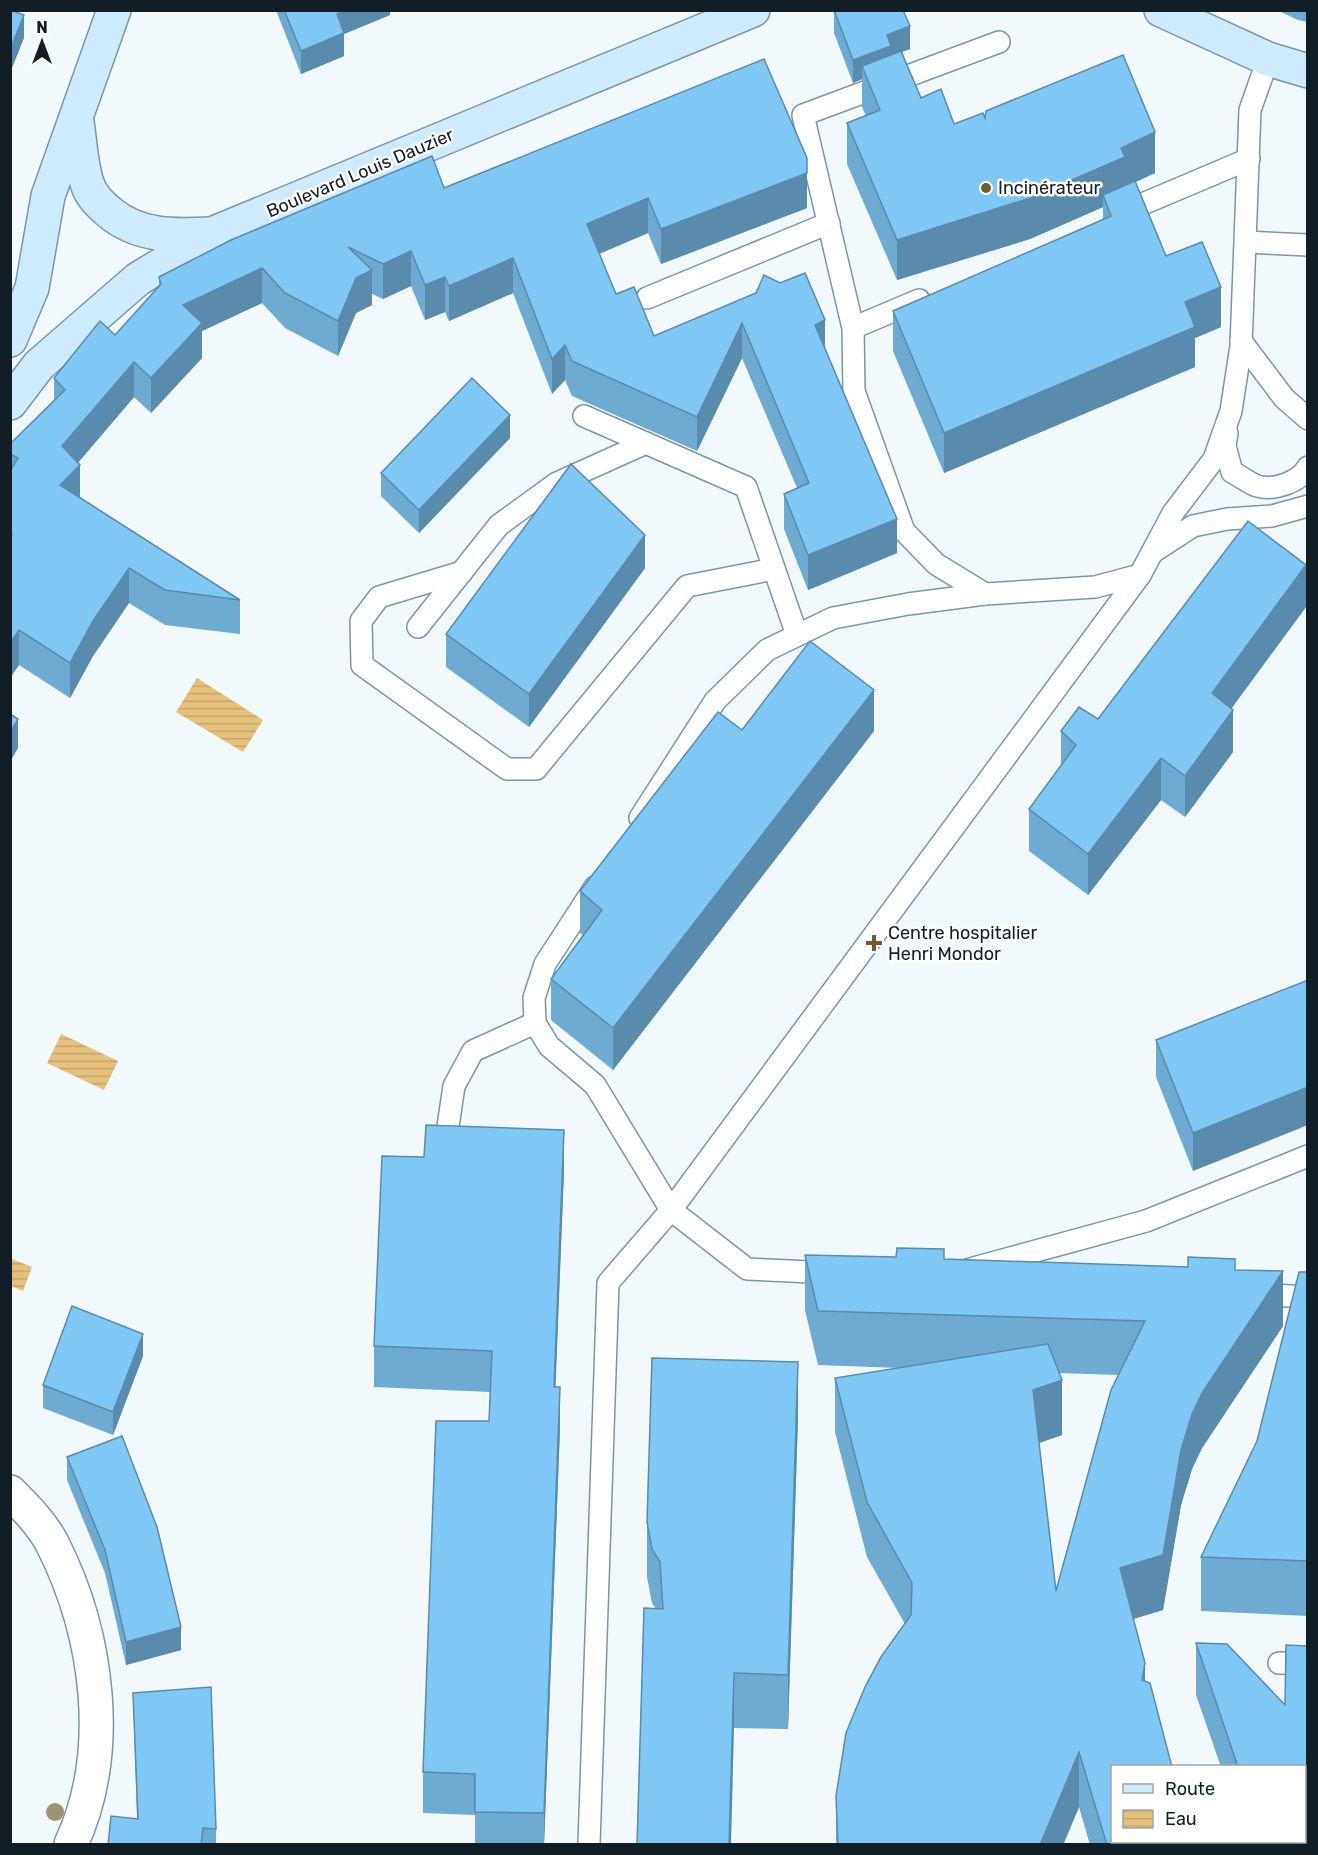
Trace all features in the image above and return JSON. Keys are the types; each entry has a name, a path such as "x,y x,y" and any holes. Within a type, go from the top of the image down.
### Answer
{"main road":[{"path":"10,340 33,288 48,196 77,121 114,10"},
{"name":"Boulevard Louis Dauzier","path":"10,403 39,365 138,279 212,234 753,10"},
{"path":"1161,10 1268,59 1308,71"},
{"path":"77,121 87,182 94,199 120,220 147,232 172,236 212,234"}],"street":[{"path":"10,1492 29,1512 52,1544 76,1600 93,1670 96,1753 84,1818 71,1845"}],"lane":[{"path":"985,594 936,564 904,531 854,391 853,328 803,115 999,42"},
{"path":"1268,59 1250,110 1241,341 1224,446 1232,472 1258,486 1282,486 1304,474 1308,467"},
{"path":"1095,225 1249,159"},
{"path":"647,298 829,223"},
{"path":"1246,242 1308,245"},
{"path":"853,328 941,291"},
{"path":"1241,341 1284,398 1307,420"},
{"path":"589,1845 608,1283 671,1210 1140,575 1173,513 1214,459 1231,411"},
{"path":"584,417 746,487 797,635"},
{"path":"418,627 499,525 557,483 646,443"},
{"path":"1152,553 1193,526 1227,519 1272,516 1308,506"},
{"path":"462,572 379,597 361,621 362,665 507,769 536,769 687,586 774,570"},
{"path":"627,838 715,701 767,650 833,618 908,604 985,594 1095,587 1140,575"},
{"path":"608,867 545,964 534,998 535,1023 549,1046 595,1085 671,1210 747,1269 852,1274"},
{"path":"444,1153 454,1086 474,1051 535,1023"},
{"path":"1005,1282 952,1277 1146,1221 1308,1156"},
{"path":"1238,1294 1308,1297"},
{"path":"1279,1663 1308,1664"}],"water":[{"path":"197,678 263,720 243,752 176,712"},
{"path":"61,1034 118,1061 104,1090 47,1063"},
{"path":"10,1258 32,1267 23,1291 11,1286"}],"building":[{"path":"10,10 24,15 10,50"},
{"path":"284,10 346,10 337,14 344,33 301,51"},
{"path":"834,10 903,10 910,26 887,35 891,46 853,60"},
{"path":"901,51 921,98 941,89 954,124 983,113 985,118 986,111 1123,55 1155,132 1121,148 1125,157 1030,198 897,240 847,123 880,110 862,66"},
{"path":"764,59 807,158 807,173 661,229 648,198 587,224 616,294 634,287 654,336 756,293 764,275 780,283 805,273 825,320 815,325 897,519 808,555 784,494 809,483 742,323 697,417 572,361 565,345 552,359 513,258 449,286 445,277 425,285 411,251 383,264 348,247 372,270 356,278 338,321 285,293 262,268 183,305 202,323 151,378 134,362 62,446 80,465 60,485 240,600 165,590 129,568 93,621 70,663 19,630 10,643 10,537 12,534 10,534 10,471 18,458 10,454 10,444 65,390 54,378 100,321 115,335 161,284 159,277 231,240 432,156 444,188"},
{"path":"1135,181 1166,256 1202,242 1221,287 1185,302 1195,327 944,433 893,311 1111,216 1103,195"},
{"path":"472,378 510,415 419,510 381,473"},
{"path":"571,464 645,535 529,694 446,634"},
{"path":"1248,521 1306,565 1212,693 1233,710 1185,776 1161,758 1088,854 1029,809 1076,745 1061,731 1079,707 1098,719"},
{"path":"810,641 874,690 613,1028 551,979 602,910 580,891 718,712 742,730"},
{"path":"10,714 18,719 10,733"},
{"path":"1308,980 1308,1087 1193,1133 1156,1040"},
{"path":"426,1125 564,1130 554,1387 560,1387 544,1813 475,1812 475,1774 423,1772 436,1421 489,1421 492,1351 374,1346 382,1156 424,1157"},
{"path":"897,1248 944,1249 944,1259 1188,1267 1188,1257 1235,1259 1235,1270 1283,1271 1202,1393 1192,1414 1181,1450 1163,1555 1120,1568 1145,1663 1142,1680 1150,1683 1171,1765 1111,1765 1111,1843 1194,1843 1195,1845 1107,1845 1079,1752 1040,1845 838,1845 836,1796 846,1733 865,1687 881,1657 911,1615 912,1583 867,1502 835,1378 1048,1344 1062,1380 1033,1390 1056,1591 1111,1390 1145,1321 818,1311 805,1255 896,1257"},
{"path":"1299,1272 1308,1272 1308,1561 1201,1557 1257,1441"},
{"path":"72,1306 143,1334 113,1412 43,1385"},
{"path":"652,1358 798,1362 788,1675 734,1673 729,1845 637,1845 644,1608 663,1609 660,1562 652,1549 647,1522"},
{"path":"122,1436 157,1527 181,1627 126,1642 105,1550 67,1457"},
{"path":"1196,1643 1227,1644 1285,1705 1286,1645 1308,1646 1308,1845 1255,1845 1254,1843 1306,1843 1306,1765 1237,1765"},
{"path":"211,1687 216,1829 203,1828 201,1845 108,1845 111,1816 138,1819 133,1693"}],"place":[{"name":"Incinérateur","path":"986,188"},
{"name":"Centre hospitalier Henri Mondor","path":"874,943"}]}
